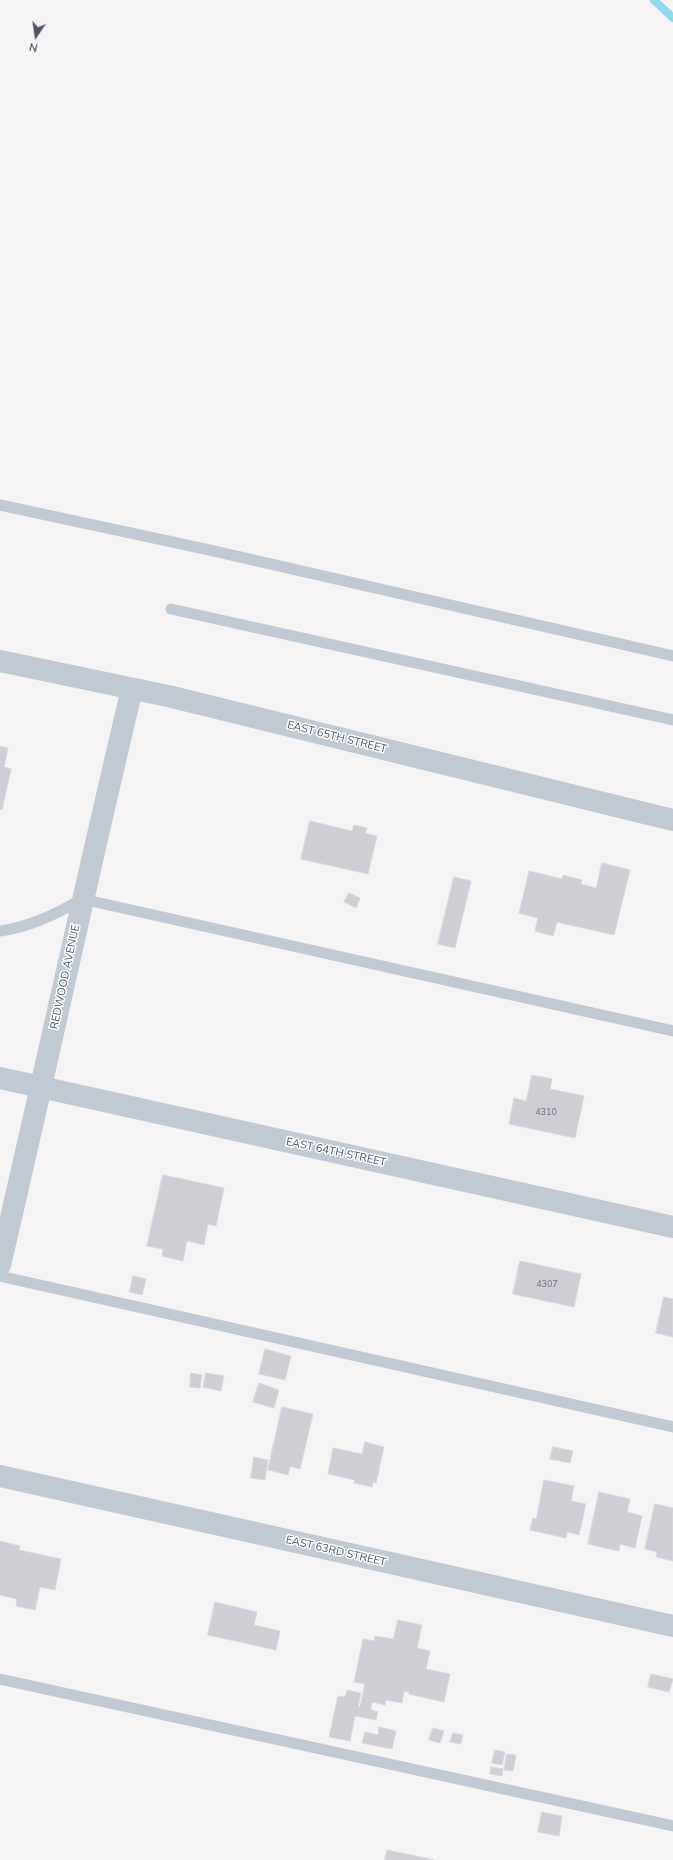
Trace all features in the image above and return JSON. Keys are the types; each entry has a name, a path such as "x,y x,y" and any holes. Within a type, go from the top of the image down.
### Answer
{"street":[{"name":"EAST 65TH STREET","path":"0,661 168,696 673,820"},
{"name":"REDWOOD AVENUE","path":"0,1265 42,1088 82,899 132,689"},
{"name":"EAST 64TH STREET","path":"0,1078 673,1227"},
{"name":"EAST 63RD STREET","path":"0,1476 673,1626"}],"lane":[{"path":"0,505 205,549 673,656"},
{"path":"171,609 673,720"},
{"path":"0,931 40,921 82,899 673,1031"},
{"path":"0,1276 673,1427"},
{"path":"0,1679 673,1826"}],"building":[{"path":"0,746 8,748 4,767 11,769 2,810 0,809"},
{"path":"310,821 352,831 354,825 367,828 365,833 377,836 368,874 301,859"},
{"path":"602,863 630,870 614,935 557,922 553,936 535,931 538,918 519,913 529,871 562,879 563,875 582,880 581,884 596,888"},
{"path":"454,877 471,881 455,948 438,944"},
{"path":"349,893 360,898 356,908 344,902"},
{"path":"532,1075 552,1079 550,1089 584,1096 575,1138 509,1124 514,1098 526,1101"},
{"path":"163,1175 224,1188 216,1226 208,1224 204,1245 187,1241 183,1261 162,1256 163,1249 147,1246"},
{"path":"520,1261 581,1274 574,1307 513,1294"},
{"path":"133,1276 146,1279 142,1295 130,1292"},
{"path":"664,1297 673,1299 673,1337 656,1333"},
{"path":"265,1349 291,1356 285,1380 259,1374"},
{"path":"191,1373 202,1375 200,1388 190,1387"},
{"path":"206,1373 224,1376 221,1391 203,1387"},
{"path":"259,1383 279,1390 274,1408 253,1402"},
{"path":"282,1407 313,1414 300,1469 290,1466 288,1475 268,1470"},
{"path":"365,1442 384,1447 376,1483 373,1482 372,1487 354,1483 355,1480 328,1474 333,1448 362,1454"},
{"path":"553,1447 573,1451 570,1463 550,1459"},
{"path":"254,1457 268,1460 265,1480 251,1478"},
{"path":"544,1480 574,1486 571,1501 586,1504 579,1535 567,1532 566,1538 530,1530 533,1518 536,1519"},
{"path":"599,1492 630,1499 627,1512 642,1516 635,1548 620,1544 619,1551 588,1544"},
{"path":"655,1504 673,1508 673,1561 656,1557 657,1552 645,1549"},
{"path":"0,1541 20,1546 19,1550 61,1559 55,1590 40,1587 35,1610 16,1606 17,1599 0,1595"},
{"path":"215,1602 257,1612 254,1625 280,1631 276,1650 208,1635"},
{"path":"398,1620 422,1625 417,1648 430,1651 426,1669 450,1674 444,1702 409,1694 409,1692 404,1691 402,1703 386,1700 385,1705 372,1702 371,1710 378,1712 376,1720 355,1716 350,1741 329,1737 338,1696 345,1697 347,1690 361,1693 358,1707 360,1707 365,1684 354,1682 363,1639 374,1641 375,1636 393,1639"},
{"path":"651,1674 673,1679 669,1692 648,1687"},
{"path":"379,1727 396,1731 392,1749 362,1743 365,1732 378,1735"},
{"path":"433,1728 444,1731 440,1743 429,1740"},
{"path":"453,1733 463,1735 461,1744 450,1742"},
{"path":"495,1750 505,1752 502,1765 492,1763"},
{"path":"507,1754 516,1755 513,1771 504,1770"},
{"path":"491,1767 503,1769 502,1776 490,1774"},
{"path":"542,1812 562,1816 559,1836 538,1832"},
{"path":"387,1850 434,1860 385,1860"}],"waterway":[{"path":"654,0 673,18"}]}
